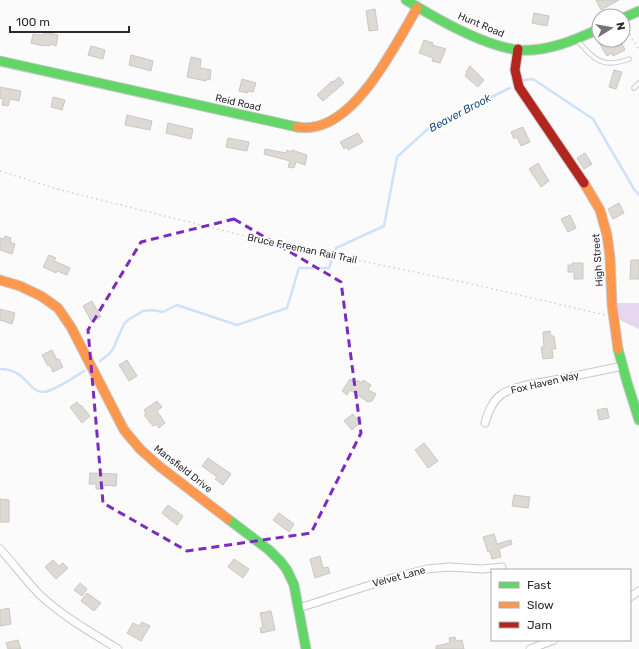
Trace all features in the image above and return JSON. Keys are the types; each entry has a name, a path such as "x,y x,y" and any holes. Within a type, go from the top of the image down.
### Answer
{"street":[{"name":"Hunt Road","path":"406,0 417,8 490,42 509,48 518,49 549,47 577,39 591,33"},
{"name":"Reid Road","path":"0,62 302,128 319,126 339,116 358,98 381,67 417,8"},
{"name":"High Street","path":"518,49 516,70 519,87 592,197 606,224 609,246 613,317 623,366 639,420"},
{"name":"Mansfield Drive","path":"0,280 36,293 50,301 58,308 72,327 108,401 124,430 159,466 269,550 282,562 292,577 306,649"},
{"name":"Fox Haven Way","path":"484,423 494,402 508,391 532,384 623,366"},
{"path":"0,549 36,590 51,604 75,622 118,649"},
{"name":"Velvet Lane","path":"299,608 395,577 427,569 449,567 502,567"},
{"path":"530,649 551,641"}],"lane":[{"path":"577,39 589,53 608,64 617,64 629,59"},
{"path":"634,88 639,83"}],"path":[{"path":"631,37 639,49"},
{"name":"Bruce Freeman Rail Trail","path":"0,171 57,189 261,240 472,284 607,316"},
{"path":"619,319 639,325"}],"highlighted area":[{"path":"234,219 341,282 361,433 311,533 187,551 103,503 88,330 141,242"}],"shaded area":[{"path":"612,303 639,303 639,329 613,317"}],"building":[{"path":"596,0 619,0 605,8 600,8"},
{"path":"375,9 378,30 369,31 366,11"},
{"path":"534,13 549,16 547,26 532,23"},
{"path":"44,32 58,35 56,46 50,44 49,46 43,46 31,43 33,34 43,35"},
{"path":"424,40 433,43 432,45 446,49 440,63 432,61 433,58 419,53"},
{"path":"91,46 105,50 103,59 88,55"},
{"path":"602,48 624,48 625,50 613,56 612,53 607,56"},
{"path":"131,55 153,61 151,71 129,65"},
{"path":"191,57 201,59 200,68 211,70 210,80 207,79 206,81 187,77"},
{"path":"470,66 484,80 478,87 465,76"},
{"path":"614,70 622,72 616,89 609,87"},
{"path":"339,77 344,83 323,101 317,95 332,81 333,82"},
{"path":"242,79 256,83 253,92 248,91 247,93 239,91"},
{"path":"0,87 21,91 19,101 10,99 8,106 2,105 3,99 0,98"},
{"path":"53,97 65,100 62,110 51,107"},
{"path":"127,115 152,121 150,130 125,125"},
{"path":"168,123 193,129 191,139 166,133"},
{"path":"523,127 530,142 521,146 517,137 514,139 511,132"},
{"path":"358,133 363,142 348,150 347,147 344,149 340,142"},
{"path":"228,138 249,142 247,151 226,147"},
{"path":"265,149 286,153 287,150 291,152 292,150 307,155 305,165 296,162 294,168 288,167 290,161 264,154"},
{"path":"585,153 592,164 584,169 577,158"},
{"path":"538,163 549,181 541,187 529,169"},
{"path":"619,203 624,213 613,219 608,209"},
{"path":"570,215 576,228 568,232 561,219"},
{"path":"5,236 11,238 10,242 15,244 12,254 0,250 0,238 4,239"},
{"path":"49,255 56,258 54,261 70,268 67,275 57,271 56,273 43,267"},
{"path":"631,260 639,260 639,279 630,279"},
{"path":"572,263 583,263 583,279 574,279 574,272 568,272 568,265 572,265"},
{"path":"92,301 101,317 92,322 83,306"},
{"path":"0,309 15,313 12,324 0,320"},
{"path":"550,331 551,336 554,336 556,349 552,349 553,358 543,359 541,347 544,347 543,332"},
{"path":"52,350 57,360 59,359 63,367 53,372 50,365 48,366 42,355"},
{"path":"127,360 137,376 129,381 119,365"},
{"path":"350,379 355,382 357,380 362,383 363,380 371,385 368,390 376,394 372,401 368,402 350,390 347,395 342,391"},
{"path":"157,401 162,407 157,411 165,423 159,428 156,424 153,426 144,415 146,413 144,410"},
{"path":"77,402 90,416 82,423 70,407"},
{"path":"607,408 609,418 599,420 597,410"},
{"path":"353,414 360,423 352,430 344,421"},
{"path":"424,443 438,461 428,468 415,450"},
{"path":"208,458 231,474 223,485 215,479 217,477 202,466"},
{"path":"90,473 117,474 116,486 103,485 103,489 96,489 96,484 89,484"},
{"path":"514,495 530,497 528,508 512,506"},
{"path":"0,499 9,500 9,522 0,522"},
{"path":"168,505 183,516 177,525 162,513"},
{"path":"279,513 294,524 289,532 273,520"},
{"path":"494,534 497,544 511,540 512,544 499,549 501,557 492,559 483,537"},
{"path":"320,556 323,568 328,567 330,573 315,578 310,559"},
{"path":"234,559 249,569 243,578 228,567"},
{"path":"53,560 59,566 63,563 68,568 56,579 45,567"},
{"path":"80,583 87,589 82,596 74,590"},
{"path":"87,593 101,603 94,611 81,601"},
{"path":"9,608 11,624 0,626 0,610"},
{"path":"271,611 275,630 261,633 260,628 263,627 260,613"},
{"path":"142,622 150,626 141,641 127,633 133,623 139,626"},
{"path":"455,637 456,641 462,640 464,649 436,649 436,646 450,643 449,638"},
{"path":"18,640 21,649 8,649 6,643"}],"waterway":[{"name":"Beaver Brook","path":"524,80 533,79 593,119 639,195"},
{"name":"Beaver Brook","path":"100,361 113,349 124,324 143,311 152,310 163,312 177,305 237,325 287,308 299,268 329,268 336,248 384,226 397,157 431,126 510,88"},
{"name":"Beaver Brook","path":"0,369 16,372 33,388 42,392 52,390 84,371"}],"traffic: fast":[{"path":"406,0 461,31 507,48 530,50 551,47 571,41 591,32"},
{"path":"631,14 639,11"},
{"path":"0,61 297,127"},
{"path":"618,349 639,420"},
{"path":"228,519 269,550 287,570 294,585 306,649"}],"traffic: slow":[{"path":"297,127 308,128 318,126 334,119 349,108 376,76 417,8"},
{"path":"584,183 600,210 607,235 610,257 612,305 618,349"},
{"path":"0,280 20,286 41,296 58,308 71,327 124,430 140,449 159,466 228,519"}],"traffic: jam":[{"path":"518,49 515,70 519,87 584,183"}]}
